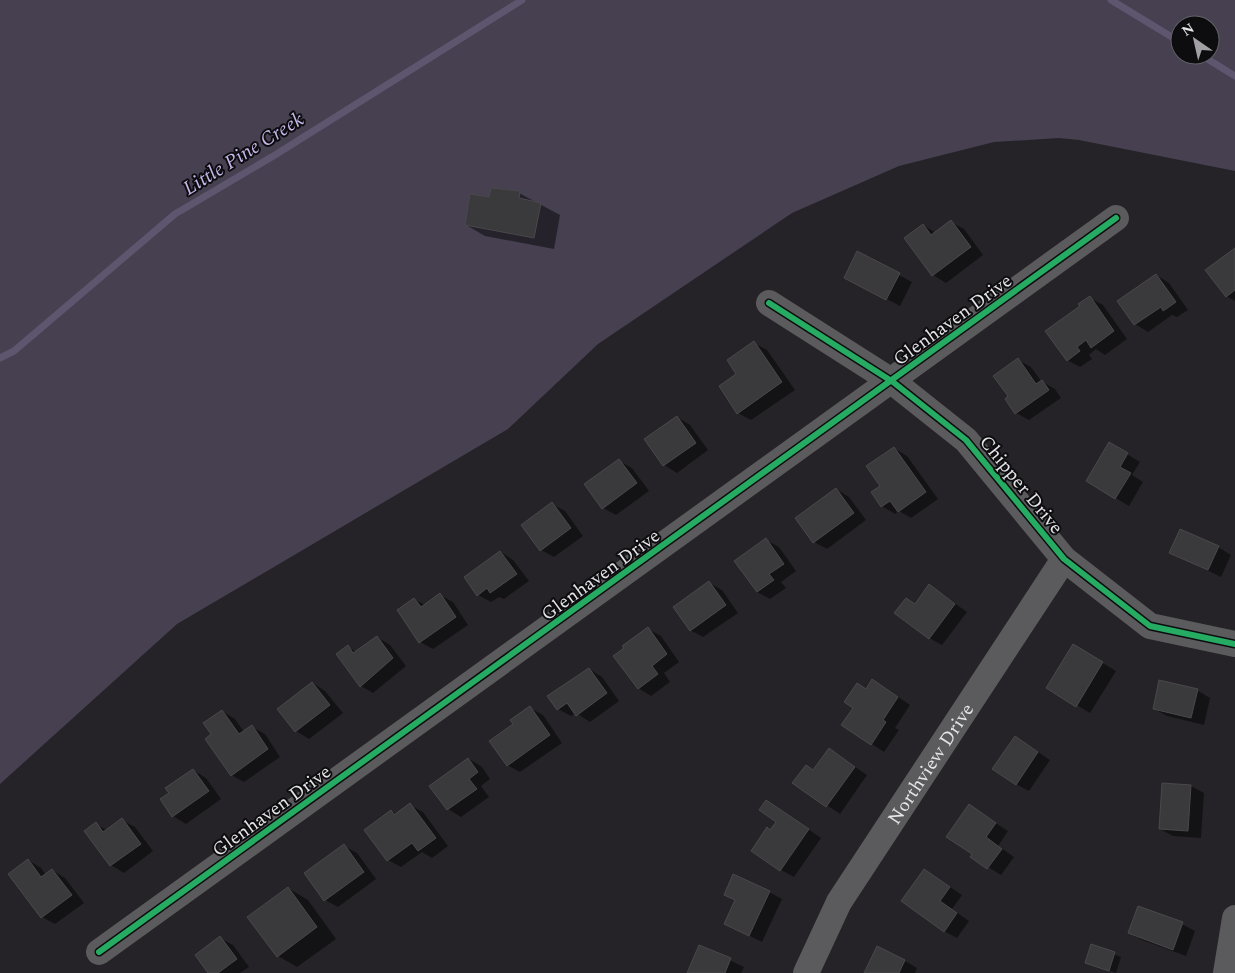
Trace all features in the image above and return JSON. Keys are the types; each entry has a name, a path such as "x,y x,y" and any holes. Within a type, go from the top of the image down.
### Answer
{"street":[{"name":"Glenhaven Drive","path":"99,952 893,382 1116,218"},
{"name":"Chipper Drive","path":"768,303 893,382 966,440 1064,559 1150,626 1235,644"},
{"name":"Northview Drive","path":"806,973 838,902 1064,559"},
{"path":"1226,973 1235,918"}],"shaded area":[{"path":"0,0 1235,0 1235,171 1079,140 1059,138 994,142 899,166 792,213 598,344 508,429 177,624 0,784"}],"building":[{"path":"491,188 520,191 519,198 541,203 534,238 465,225 470,194 489,197"},
{"path":"951,220 971,247 932,276 904,238 923,224 931,235"},
{"path":"1235,248 1235,290 1226,297 1205,270"},
{"path":"857,251 900,273 886,300 844,278"},
{"path":"1156,274 1176,302 1163,311 1161,307 1134,325 1117,301"},
{"path":"1090,296 1114,331 1091,348 1086,340 1077,347 1080,351 1067,361 1045,331 1080,306 1078,304"},
{"path":"754,341 782,382 737,414 719,386 736,374 727,360"},
{"path":"1018,358 1036,384 1042,380 1049,390 1015,414 1005,399 1008,396 993,376"},
{"path":"677,416 696,443 663,466 644,439"},
{"path":"1109,442 1128,453 1120,467 1131,473 1115,499 1086,481"},
{"path":"894,447 926,492 898,512 890,501 881,507 871,492 880,486 866,466"},
{"path":"619,459 637,483 602,509 584,484"},
{"path":"836,488 854,513 813,543 795,518"},
{"path":"552,502 571,528 540,551 521,525"},
{"path":"1180,529 1219,546 1208,570 1169,553"},
{"path":"766,538 784,564 769,574 774,580 757,592 734,561"},
{"path":"500,551 517,574 490,593 487,588 477,596 464,577"},
{"path":"709,581 726,605 690,631 673,607"},
{"path":"929,584 955,604 929,639 894,613 906,598 915,604"},
{"path":"440,593 456,617 419,643 397,610 414,598 421,607"},
{"path":"648,627 667,654 652,666 658,674 638,689 613,656 624,648 622,646"},
{"path":"377,636 393,658 360,687 336,654 348,645 353,653"},
{"path":"1073,644 1103,662 1076,707 1046,688"},
{"path":"589,668 607,693 576,716 567,703 557,710 547,696"},
{"path":"872,679 898,697 883,720 886,722 871,745 841,725 853,708 844,702 857,683 866,689"},
{"path":"1159,680 1198,689 1191,718 1153,709"},
{"path":"312,682 330,705 295,732 277,709"},
{"path":"530,706 550,735 507,766 489,741 513,724 510,720"},
{"path":"222,710 239,734 252,725 268,749 231,776 205,739 211,734 203,723"},
{"path":"1015,736 1038,752 1016,785 992,769"},
{"path":"829,748 855,767 826,807 792,783 806,765 813,770"},
{"path":"468,758 478,772 469,779 477,789 447,810 429,786"},
{"path":"193,769 209,791 172,817 160,799 169,793 165,788"},
{"path":"1162,783 1191,785 1188,831 1159,829"},
{"path":"766,800 809,829 780,871 751,851 767,827 770,830 776,822 759,810"},
{"path":"410,803 436,838 418,851 412,843 387,861 364,830 391,810 394,815"},
{"path":"969,804 996,823 986,837 1002,849 987,869 970,857 972,854 946,837"},
{"path":"122,818 141,844 110,866 84,831 96,822 103,832"},
{"path":"344,844 364,872 324,901 304,873"},
{"path":"28,859 41,877 52,869 72,895 41,918 8,874"},
{"path":"924,869 950,887 940,901 957,913 944,932 901,901"},
{"path":"733,874 770,891 749,936 724,924 735,900 724,895"},
{"path":"288,887 317,927 277,957 247,917"},
{"path":"1138,906 1183,922 1173,950 1128,933"},
{"path":"220,936 237,959 218,973 208,973 195,955"},
{"path":"1091,944 1115,952 1109,971 1085,963"},
{"path":"699,945 731,958 725,973 687,973"},
{"path":"877,946 905,960 899,973 864,973"}],"waterway":[{"name":"Little Pine Creek","path":"0,358 14,351 175,214 275,155 522,0"},
{"name":"Little Pine Creek","path":"1111,0 1170,36"},
{"name":"Little Pine Creek","path":"1217,65 1235,76"}],"cycle path":[{"path":"99,952 1116,218"},
{"path":"769,303 893,382 966,440 1064,559 1150,626 1235,644"}]}
